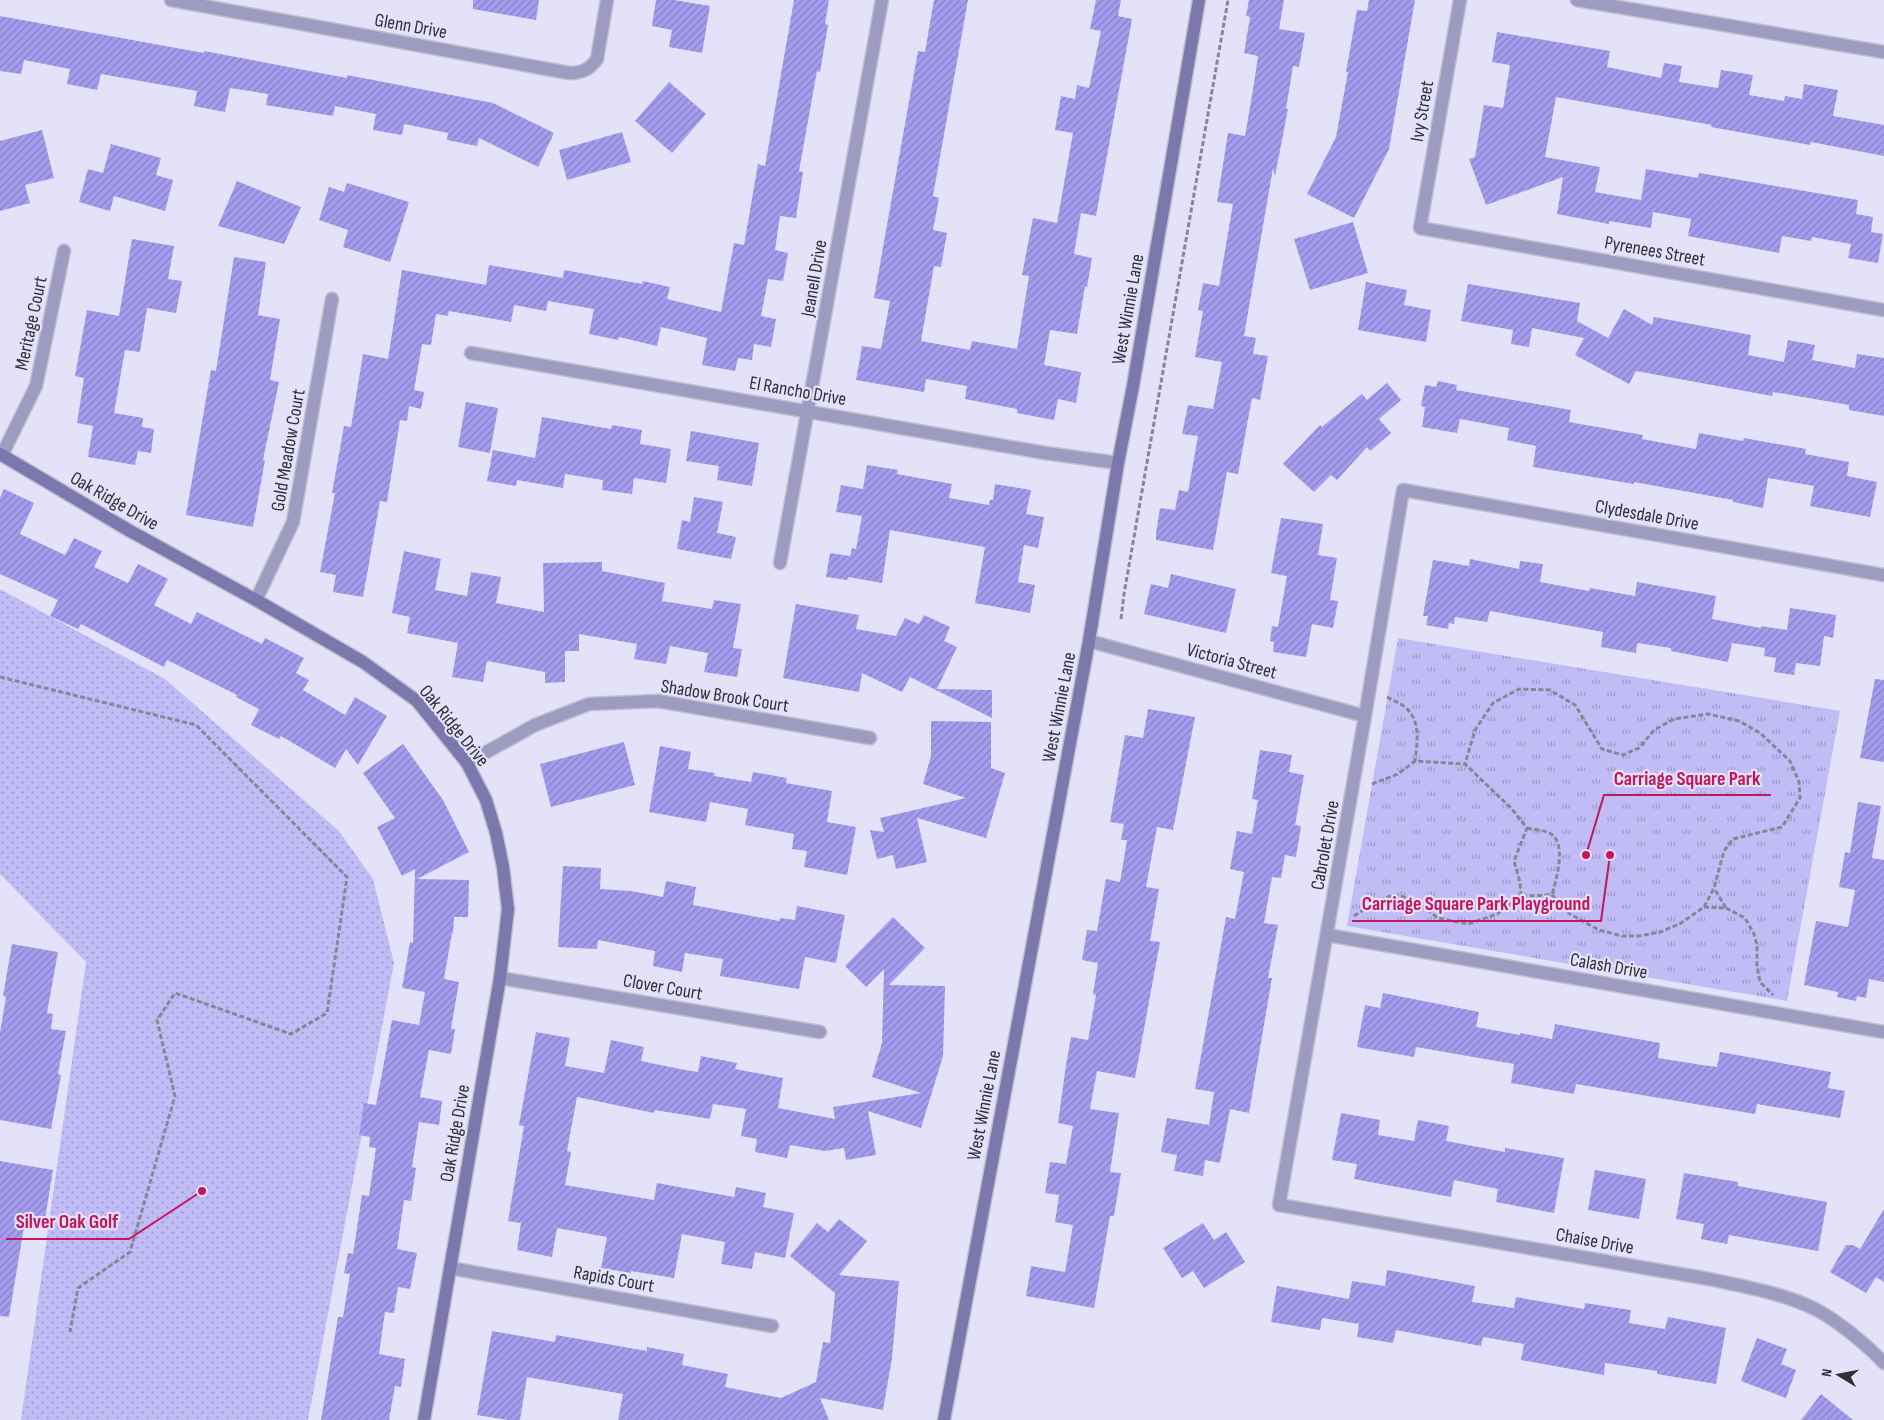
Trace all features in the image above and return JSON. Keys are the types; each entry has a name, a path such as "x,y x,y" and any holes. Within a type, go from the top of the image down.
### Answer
{"street":[{"name":"Glenn Drive","path":"171,0 569,73 586,70 597,59 607,0"},
{"name":"Jeanell Drive","path":"780,563 882,0"},
{"name":"West Winnie Lane","path":"944,1420 1089,641 1118,463 1199,0"},
{"name":"Ivy Street","path":"1420,228 1460,0"},
{"path":"1577,0 1884,52"},
{"name":"Pyrenees Street","path":"1420,228 1884,310"},
{"name":"Meritage Court","path":"1,455 36,386 64,251"},
{"name":"Gold Meadow Court","path":"256,600 293,522 332,299"},
{"name":"El Rancho Drive","path":"471,353 1045,453 1118,463"},
{"name":"Oak Ridge Drive","path":"1,455 130,531 364,662 417,701 467,763 486,800 496,833 508,909 500,978 424,1420"},
{"name":"Clydesdale Drive","path":"1403,490 1884,575"},
{"name":"Cabrolet Drive","path":"1279,1206 1403,490"},
{"name":"Victoria Street","path":"1089,641 1365,716"},
{"name":"Shadow Brook Court","path":"467,763 536,726 589,704 658,701 870,738"},
{"name":"Calash Drive","path":"1327,935 1884,1032"},
{"name":"Clover Court","path":"500,978 820,1032"},
{"name":"Chaise Drive","path":"1279,1206 1709,1279 1776,1295 1817,1310 1856,1337 1884,1363"},
{"name":"Rapids Court","path":"450,1268 772,1326"}],"path":[{"path":"1121,619 1228,0"},
{"path":"0,677 196,725 347,877 327,1013 291,1034 175,993 157,1020 175,1096 130,1252 78,1288 70,1332"},
{"path":"1354,916 1377,901 1393,895 1413,900 1438,918 1468,924 1497,914 1520,896 1552,895 1570,914 1599,930 1622,936 1639,936 1661,932 1681,923 1704,907 1714,888 1724,851 1733,839 1782,827 1800,798 1799,782 1790,761 1760,733 1739,721 1708,714 1674,719 1654,730 1639,748 1623,755 1602,749 1575,705 1550,690 1519,689 1492,703 1475,730 1465,764"},
{"path":"1387,697 1409,710 1416,726 1419,739 1415,761"},
{"path":"1372,784 1398,774 1415,761 1465,764 1511,808 1527,828 1552,835 1559,845 1557,872 1552,895"},
{"path":"1520,896 1520,882 1514,861 1527,828"},
{"path":"1714,888 1726,908"},
{"path":"1704,907 1726,908 1745,918 1754,934 1757,945 1759,989"},
{"path":"1760,982 1776,999"}],"green space":[{"path":"0,589 165,679 339,831 373,879 394,963 308,1420 21,1420 86,962 0,874"},
{"path":"1398,638 1840,711 1787,1001 1347,926"}],"building":[{"path":"473,0 539,0 536,20 473,9"},
{"path":"656,0 674,0 710,6 702,53 669,47 672,30 652,26"},
{"path":"794,0 829,0 825,24 828,25 820,72 817,71 799,171 803,172 796,218 780,216 775,250 788,253 783,281 768,279 761,316 776,319 771,347 754,344 752,360 738,358 735,371 702,365 707,338 661,327 657,346 619,337 618,340 589,334 594,309 548,301 546,311 514,305 511,322 449,311 448,316 436,314 431,345 422,344 414,390 424,392 421,409 409,406 407,421 400,420 387,502 380,501 363,597 333,592 336,575 320,572 335,493 332,493 344,426 351,427 363,354 388,359 402,270 486,285 489,265 563,278 564,270 642,284 643,281 670,287 667,299 721,312 734,243 744,245 758,164 765,166"},
{"path":"934,0 968,0 933,196 939,198 933,230 947,233 941,267 934,266 921,341 970,350 972,341 1017,349 1029,276 1022,275 1033,218 1057,223 1073,133 1055,130 1061,96 1075,99 1077,85 1089,88 1101,31 1090,29 1096,0 1121,0 1118,16 1132,19 1096,216 1081,213 1074,254 1092,258 1077,334 1050,330 1044,365 1081,372 1076,403 1058,399 1054,420 1017,413 1017,409 965,399 967,386 926,379 924,392 856,380 862,346 881,349 890,301 874,298 918,51 925,52"},
{"path":"1249,0 1284,0 1279,29 1305,33 1299,67 1293,66 1286,109 1288,109 1275,176 1273,168 1244,336 1256,338 1253,354 1268,356 1260,400 1252,398 1238,474 1227,472 1213,550 1156,540 1156,533 1160,508 1175,510 1179,490 1188,492 1198,436 1182,434 1188,405 1213,409 1222,362 1195,357 1203,311 1198,310 1203,283 1219,286 1233,204 1217,202 1228,133 1245,136 1253,90 1258,56 1244,53 1250,17 1246,16"},
{"path":"1369,0 1415,0 1389,149 1354,218 1307,194 1336,137 1357,10 1367,11"},
{"path":"0,16 347,78 347,75 493,103 554,133 538,167 479,138 477,146 447,140 448,133 404,124 402,135 373,130 376,114 335,106 333,116 266,105 268,94 230,88 225,112 194,106 197,91 101,74 97,90 67,84 70,69 24,60 21,74 0,71"},
{"path":"1497,32 1610,51 1607,67 1661,78 1664,63 1682,66 1679,82 1718,88 1721,70 1753,75 1749,95 1784,101 1785,96 1802,99 1804,84 1838,90 1833,116 1884,125 1884,156 1811,142 1810,145 1556,97 1545,157 1600,167 1595,192 1641,200 1646,169 1698,178 1699,173 1858,200 1856,214 1873,217 1871,232 1883,234 1878,263 1848,258 1851,244 1812,237 1811,241 1782,236 1779,253 1688,236 1691,219 1653,212 1651,228 1609,221 1609,224 1557,214 1563,177 1486,205 1469,159 1475,157 1484,105 1503,108 1510,65 1492,62"},
{"path":"669,82 706,114 672,153 635,121"},
{"path":"42,130 54,178 25,185 30,203 0,211 0,141"},
{"path":"622,132 631,162 567,180 559,150"},
{"path":"111,144 161,158 156,175 173,180 165,211 114,196 110,211 79,202 88,169 103,173"},
{"path":"237,181 301,207 284,244 218,226"},
{"path":"347,183 409,202 390,262 343,247 348,230 319,220 329,187 344,192"},
{"path":"1353,222 1368,273 1310,290 1294,239"},
{"path":"132,239 174,246 168,279 182,281 176,313 147,308 140,352 125,350 114,413 143,418 142,427 154,429 151,453 138,451 135,465 88,457 93,426 77,423 84,378 75,376 87,310 119,316"},
{"path":"234,257 266,262 258,315 280,319 270,380 279,382 263,460 265,460 253,527 186,515 211,370 216,371"},
{"path":"1366,282 1407,290 1404,305 1431,310 1426,342 1358,330"},
{"path":"1468,284 1580,303 1577,321 1608,338 1624,309 1652,325 1654,317 1751,335 1748,355 1784,362 1788,340 1815,345 1812,360 1855,368 1857,354 1884,358 1884,416 1849,410 1849,405 1773,392 1772,396 1636,371 1629,384 1575,355 1584,338 1532,328 1529,347 1511,344 1513,330 1461,321"},
{"path":"1438,381 1457,385 1456,390 1571,410 1569,422 1643,435 1642,439 1696,449 1699,433 1743,441 1744,438 1806,449 1805,454 1849,462 1847,476 1877,482 1870,517 1810,506 1814,486 1768,478 1763,508 1733,502 1733,500 1634,482 1634,484 1533,467 1536,446 1507,440 1509,428 1460,419 1457,433 1422,427 1425,407 1421,406 1425,385 1436,387"},
{"path":"1387,383 1401,400 1379,419 1391,433 1370,451 1367,447 1337,480 1331,475 1314,492 1283,464 1320,425 1322,427 1362,394 1367,400"},
{"path":"466,402 498,408 490,453 458,447"},
{"path":"542,417 611,429 612,425 642,430 640,444 671,449 666,483 634,478 632,494 602,490 603,480 565,474 563,488 517,480 516,486 487,481 493,450 535,458"},
{"path":"691,431 759,443 752,486 717,480 719,466 686,461"},
{"path":"867,465 898,470 897,474 952,484 949,498 989,505 990,500 993,500 995,484 1031,490 1026,514 1044,517 1038,548 1024,545 1018,582 1035,585 1030,613 975,603 985,547 890,530 882,583 848,577 847,580 826,577 830,553 850,556 852,548 856,549 862,516 836,512 841,485 863,489"},
{"path":"4,489 34,503 20,534 65,555 74,538 102,551 94,567 128,583 138,564 168,579 154,605 191,624 197,612 262,644 265,638 304,658 296,673 309,680 303,690 345,715 355,697 387,716 358,765 346,749 335,768 281,736 279,739 251,725 259,709 236,697 237,695 167,660 164,667 81,624 78,629 50,616 58,600 0,574 0,498"},
{"path":"694,497 723,502 717,533 736,537 731,559 677,549 682,520 690,522"},
{"path":"1281,518 1323,524 1318,555 1337,558 1330,600 1338,601 1333,628 1312,624 1306,657 1273,652 1274,642 1270,641 1272,626 1278,627 1287,576 1271,573"},
{"path":"404,551 441,559 435,590 467,596 471,572 501,577 496,603 544,612 543,563 602,562 602,571 665,583 662,601 712,609 714,600 741,604 733,648 742,649 737,677 704,672 708,653 670,646 666,664 634,659 637,644 579,634 579,651 565,651 565,682 545,683 545,672 487,661 483,682 452,677 458,643 407,633 410,617 392,613"},
{"path":"1470,559 1519,569 1520,561 1543,564 1540,582 1589,591 1590,588 1635,596 1637,582 1716,596 1712,619 1761,628 1761,626 1787,630 1790,608 1836,615 1833,638 1824,636 1820,666 1796,663 1794,675 1774,672 1776,658 1764,656 1765,648 1732,643 1728,662 1671,651 1671,648 1637,643 1636,653 1601,647 1603,632 1490,611 1487,622 1455,617 1454,624 1449,623 1448,629 1426,625 1428,616 1423,616 1433,560 1469,566"},
{"path":"1171,574 1236,589 1226,633 1144,614 1151,584 1168,588"},
{"path":"796,604 859,615 856,629 896,636 905,618 919,624 924,615 950,627 944,641 957,647 937,689 992,690 992,718 910,677 902,692 862,673 859,692 783,678"},
{"path":"1875,679 1884,680 1884,762 1860,758"},
{"path":"1148,709 1195,717 1173,830 1157,827 1146,887 1159,889 1150,941 1160,942 1135,1078 1097,1071 1090,1109 1119,1113 1110,1172 1121,1173 1114,1216 1110,1216 1094,1308 1026,1296 1031,1266 1065,1272 1073,1225 1055,1222 1059,1195 1045,1193 1050,1162 1066,1164 1073,1126 1058,1123 1071,1037 1088,1040 1096,995 1093,994 1098,963 1082,960 1087,930 1097,931 1106,879 1120,882 1127,840 1121,840 1124,824 1110,822 1125,735 1143,738"},
{"path":"931,721 991,722 991,768 1005,773 986,838 917,818 927,862 896,869 893,855 877,859 870,830 884,832 880,818 966,798 923,784 931,756"},
{"path":"624,742 635,785 551,807 540,764"},
{"path":"403,744 443,800 469,852 417,879 469,880 468,917 454,917 453,933 444,979 459,982 451,1029 455,1029 451,1054 429,1050 420,1097 442,1101 439,1125 419,1122 412,1167 416,1168 411,1201 404,1200 397,1249 417,1253 410,1289 398,1287 394,1313 385,1312 379,1354 405,1359 401,1387 395,1386 389,1420 321,1420 338,1317 343,1317 350,1274 344,1273 348,1253 353,1254 362,1195 369,1196 376,1148 369,1147 370,1137 359,1135 364,1103 376,1105 392,1020 419,1025 425,992 402,988 410,942 413,943 415,869 402,876 377,827 395,818 363,773"},
{"path":"660,746 691,752 688,769 715,773 714,776 751,782 753,772 787,778 786,783 832,791 827,822 856,827 847,875 804,867 807,851 792,849 794,834 745,825 748,809 710,802 706,822 649,812"},
{"path":"1260,750 1292,755 1289,772 1304,775 1295,825 1301,826 1296,857 1285,855 1281,878 1272,877 1264,923 1278,925 1268,978 1272,978 1249,1113 1230,1109 1220,1163 1205,1160 1203,1176 1174,1171 1177,1155 1161,1152 1167,1118 1209,1125 1214,1092 1195,1089 1226,917 1235,919 1244,872 1230,869 1237,831 1252,834 1258,800 1252,799"},
{"path":"1858,802 1881,806 1872,858 1884,860 1884,982 1869,979 1866,998 1857,996 1856,1001 1837,997 1838,992 1804,985 1816,921 1848,927 1855,890 1839,887 1845,852 1850,853"},
{"path":"563,866 601,868 600,889 631,891 663,897 666,881 696,887 693,905 779,921 780,918 795,920 797,906 845,915 836,963 805,957 799,989 720,976 723,959 685,953 682,972 653,966 655,951 598,940 597,949 558,947"},
{"path":"893,917 925,948 889,985 945,986 943,1056 921,1128 868,1111 876,1155 846,1160 844,1148 825,1151 790,1145 787,1158 755,1152 757,1139 741,1136 746,1109 713,1104 710,1119 655,1110 654,1113 577,1097 567,1151 571,1152 565,1185 654,1200 657,1183 734,1197 736,1187 766,1193 763,1207 794,1213 785,1258 755,1252 752,1269 721,1264 725,1242 682,1234 674,1278 601,1268 607,1237 557,1228 552,1257 517,1250 521,1223 508,1221 524,1126 519,1125 536,1032 570,1038 565,1066 604,1073 611,1040 644,1047 641,1061 680,1069 698,1072 701,1056 737,1063 735,1069 783,1078 778,1108 835,1119 833,1107 921,1093 872,1077 882,1043 884,969 866,987 845,966"},
{"path":"12,944 58,952 47,1013 53,1014 51,1029 66,1031 58,1074 61,1075 51,1129 0,1120 0,1033 6,997 3,996"},
{"path":"1383,993 1479,1012 1476,1027 1520,1035 1520,1033 1552,1039 1555,1024 1660,1043 1658,1058 1717,1067 1720,1052 1831,1072 1828,1088 1845,1091 1840,1118 1757,1104 1755,1114 1576,1084 1574,1094 1511,1083 1514,1064 1416,1047 1414,1057 1357,1047 1365,1005 1380,1008"},
{"path":"1341,1113 1380,1120 1378,1135 1414,1141 1418,1120 1449,1126 1446,1141 1505,1152 1505,1148 1564,1158 1554,1213 1496,1202 1498,1189 1454,1180 1451,1197 1354,1179 1357,1164 1332,1160"},
{"path":"0,1161 53,1170 44,1225 25,1221 9,1317 0,1316"},
{"path":"1595,1170 1646,1179 1639,1219 1588,1210"},
{"path":"1684,1173 1738,1182 1738,1186 1827,1202 1818,1251 1729,1235 1727,1244 1701,1239 1704,1224 1676,1219"},
{"path":"1884,1209 1884,1282 1876,1277 1866,1293 1830,1272 1846,1245 1853,1245 1860,1249"},
{"path":"839,1219 867,1241 839,1275 899,1281 892,1358 883,1410 820,1398 829,1420 618,1420 623,1394 527,1377 520,1420 477,1415 492,1331 555,1342 556,1335 647,1351 647,1347 684,1354 682,1365 728,1374 725,1387 781,1398 816,1382 823,1342 830,1343 835,1293 790,1256 817,1223 828,1232"},
{"path":"1203,1223 1214,1240 1226,1232 1245,1262 1204,1288 1193,1271 1182,1278 1163,1248"},
{"path":"1387,1270 1475,1286 1472,1302 1514,1308 1516,1297 1584,1309 1585,1303 1631,1310 1629,1323 1665,1329 1668,1317 1726,1328 1716,1384 1657,1374 1657,1371 1605,1363 1604,1375 1521,1360 1524,1344 1483,1337 1481,1346 1396,1330 1393,1343 1357,1337 1359,1324 1322,1318 1320,1330 1271,1322 1277,1286 1349,1299 1352,1281 1385,1286"},
{"path":"1757,1338 1787,1349 1781,1364 1796,1370 1786,1398 1741,1381"},
{"path":"1821,1394 1853,1420 1801,1420"}],"place":[{"name":"Carriage Square Park","path":"1586,855"},
{"name":"Carriage Square Park Playground","path":"1610,855"},
{"name":"Silver Oak Golf","path":"202,1191"}]}
